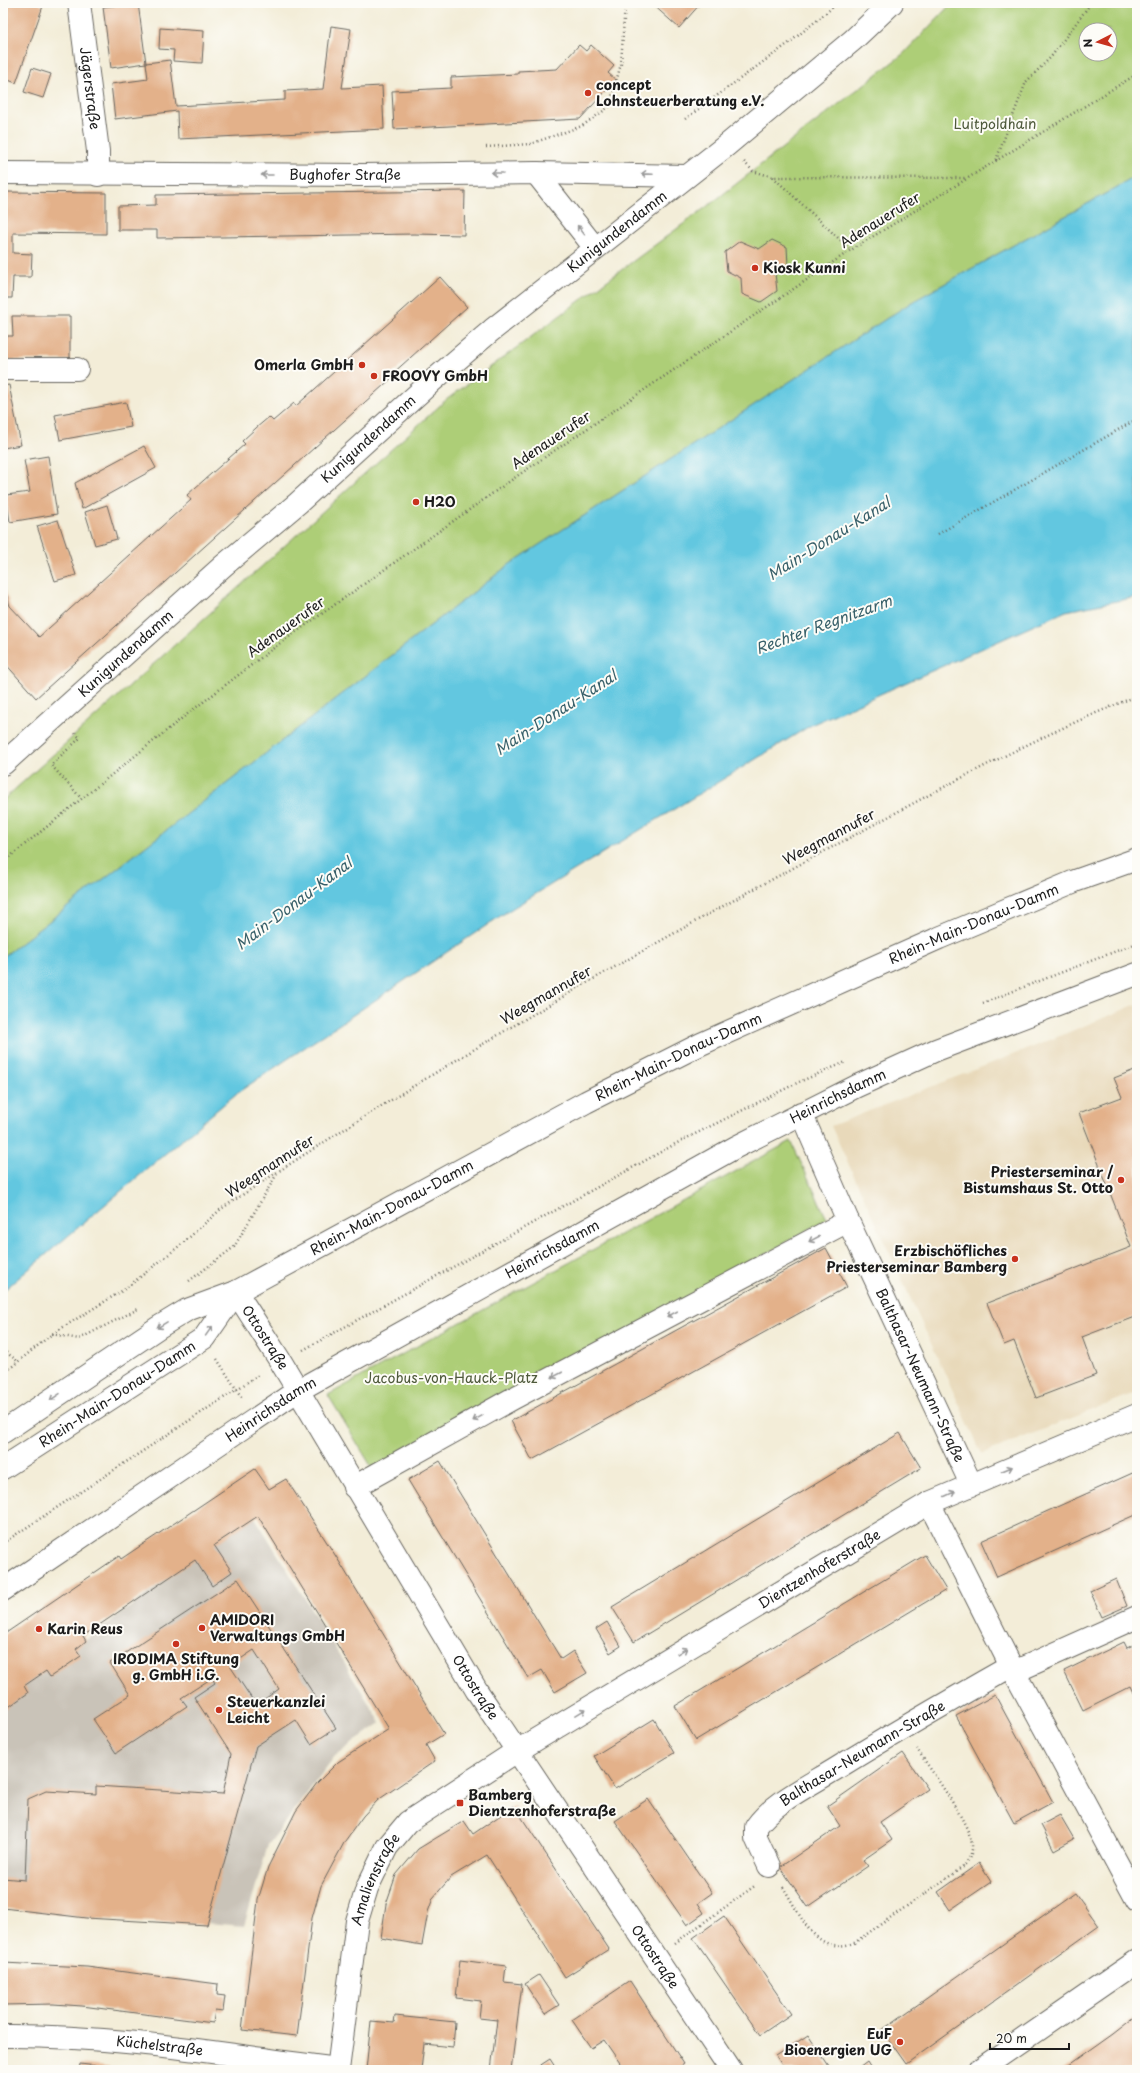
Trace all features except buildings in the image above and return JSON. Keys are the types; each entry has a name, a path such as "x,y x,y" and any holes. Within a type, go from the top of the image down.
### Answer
{"street":[{"name":"Jägerstraße","path":"78,3 98,150 98,175"},
{"name":"Kunigundendamm","path":"3,764 223,566 298,503 397,411 492,330 727,145 853,40 892,3"},
{"name":"Bughofer Straße","path":"3,173 98,175 536,173 686,176"},
{"path":"536,173 595,248"},
{"path":"3,369 77,369"},
{"name":"Rhein-Main-Donau-Damm","path":"3,1432 159,1326 187,1310 236,1292 586,1102 701,1044 939,938 1075,881 1137,859"},
{"name":"Heinrichsdamm","path":"3,1590 298,1391 736,1147 801,1113 936,1050 1137,974"},
{"name":"Balthasar-Neumann-Straße","path":"801,1113 848,1221 971,1484"},
{"path":"354,1487 512,1399 848,1221"},
{"name":"Rhein-Main-Donau-Damm","path":"3,1468 204,1338 236,1292"},
{"name":"Ottostraße","path":"236,1292 298,1391 460,1663 516,1751 731,2070"},
{"name":"Dientzenhoferstraße","path":"516,1751 929,1503 1137,1415"},
{"path":"929,1503 1013,1669 1137,1900"},
{"name":"Balthasar-Neumann-Straße","path":"769,1866 756,1838 756,1827 763,1817 808,1786 903,1727 1013,1669 1137,1616"},
{"name":"Amalienstraße","path":"338,2070 357,1921 366,1888 376,1865 387,1846 408,1822 516,1751"},
{"path":"979,2070 1137,1961"},
{"name":"Küchelstraße","path":"3,2036 55,2035 113,2040 338,2070"}],"path":[{"path":"484,147 530,144 582,126 609,107 621,64 625,3"},
{"path":"685,119 789,43 838,3"},
{"path":"996,160 1026,82 1051,58 1091,3"},
{"name":"Adenauerufer","path":"3,862 187,714 364,583 564,443 852,250 1137,74"},
{"path":"727,145 754,171 773,177 967,178"},
{"path":"773,177 852,250"},
{"path":"938,534 1137,419"},
{"name":"Weegmannufer","path":"3,1374 52,1334 125,1289 183,1243 221,1209 495,1036 742,895 974,771 1102,710 1137,696"},
{"path":"80,738 51,765 81,798"},
{"path":"188,1283 234,1246 278,1172"},
{"path":"52,1334 79,1339 141,1308"},
{"path":"3,1350 19,1362"},
{"path":"769,1866 816,1938 826,1944 842,1947 854,1943 963,1867 970,1858 973,1846 966,1826 903,1727"},
{"path":"656,1958 769,1876 769,1866"}],"shaded area":[{"name":"Erzbischöfliches Priesterseminar Bamberg","path":"1137,1004 1137,1392 982,1454 831,1126 1033,1047"},
{"path":"253,1514 381,1723 335,1756 268,1845 244,1926 3,1906 3,1700 41,1674"}],"green space":[{"name":"Luitpoldhain","path":"952,3 1137,3 1137,176 912,302 510,564 3,957 3,800 446,400 713,202 903,54"},
{"name":"Jacobus-von-Hauck-Platz","path":"791,1141 827,1219 374,1471 328,1395"}],"water":[{"path":"1137,176 1137,597 1066,611 813,724 508,911 237,1093 3,1291 3,957 510,564 912,302"}],"place":[{"name":"concept Lohnsteuerberatung e.V.","path":"588,93"},
{"name":"Kiosk Kunni","path":"755,268"},
{"name":"Omerla GmbH","path":"362,365"},
{"name":"FROOVY GmbH","path":"374,376"},
{"name":"H2O","path":"416,502"},
{"name":"Priesterseminar / Bistumshaus St. Otto","path":"1121,1180"},
{"name":"Erzbischöfliches Priesterseminar Bamberg","path":"1015,1259"},
{"name":"AMIDORI Verwaltungs GmbH","path":"202,1628"},
{"name":"Karin Reus","path":"39,1629"},
{"name":"IRODIMA Stiftung g. GmbH i.G.","path":"176,1644"},
{"name":"Steuerkanzlei Leicht","path":"219,1710"},
{"name":"Bamberg Dientzenhoferstraße","path":"460,1803"},
{"name":"EuF Bioenergien UG","path":"900,2042"}],"water label":[{"name":"Main-Donau-Kanal","path":"829,539"},
{"name":"Rechter Regnitzarm","path":"824,625"},
{"name":"Main-Donau-Kanal","path":"556,713"},
{"name":"Main-Donau-Kanal","path":"294,904"}]}
